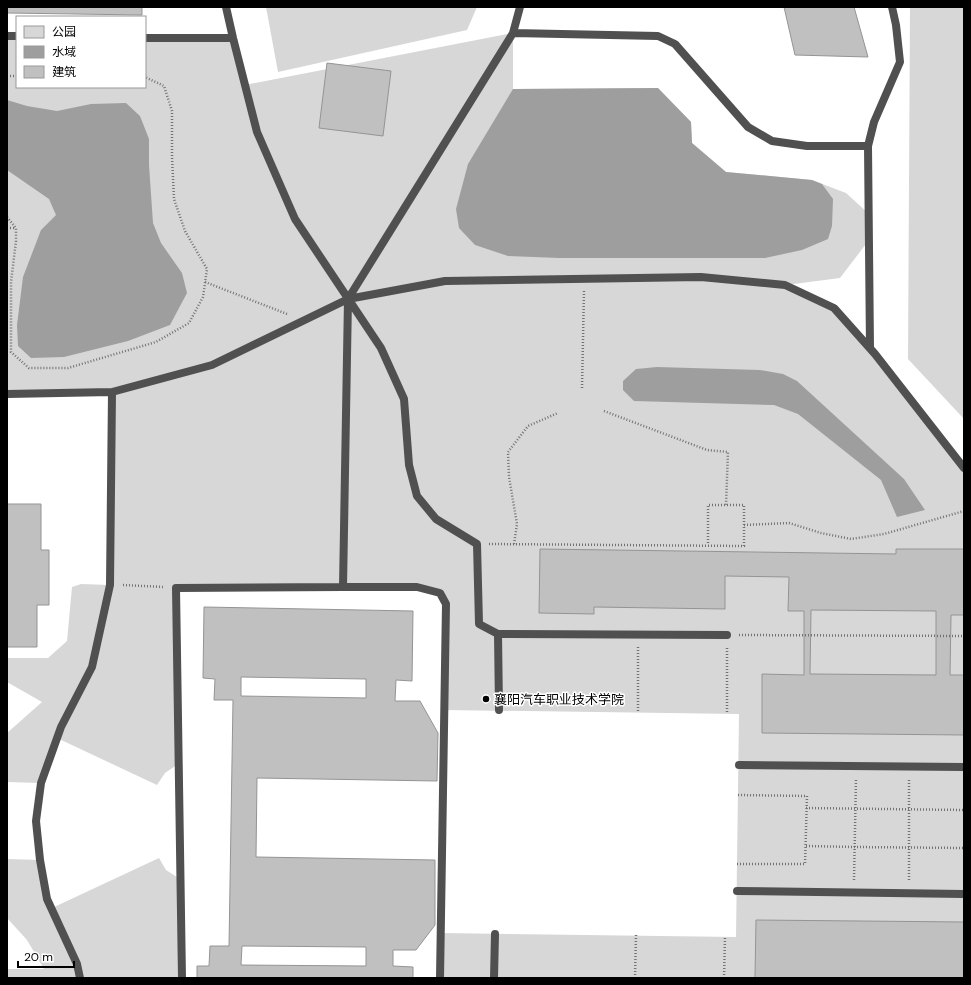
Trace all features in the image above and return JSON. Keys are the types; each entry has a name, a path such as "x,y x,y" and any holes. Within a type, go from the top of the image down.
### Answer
{"lane":[{"path":"226,7 258,132 295,219 380,348 404,399 409,465 417,496 436,519 477,544 479,624 498,634 727,635"},
{"path":"343,587 348,299 513,33 520,7"},
{"path":"870,348 868,146 874,122 900,62 896,25 892,7"},
{"path":"513,33 658,36 675,44 748,127 772,141 807,146 868,146"},
{"path":"146,38 233,38"},
{"path":"7,394 112,392 212,365 348,299 446,281 701,277 785,285 834,308 870,348 964,468"},
{"path":"80,978 77,964 47,899 40,860 36,821 41,783 61,727 92,667 110,585 112,392"},
{"path":"182,978 176,588 343,587 417,588 440,593 446,604 440,978"},
{"path":"498,634 499,710"},
{"path":"739,765 964,767"},
{"path":"737,891 964,894"},
{"path":"494,978 496,934"}],"path":[{"path":"7,217 16,228 11,282 11,352 29,368 68,368 156,342 188,323 203,297 207,269 184,231 174,199 172,111 164,86 146,77"},
{"path":"7,228 16,228"},
{"path":"582,388 584,279"},
{"path":"205,282 304,321"},
{"path":"604,411 707,450 728,452 726,505"},
{"path":"514,544 517,524 508,477 508,452 528,426 558,413"},
{"path":"477,544 744,546 744,505 708,505 708,545"},
{"path":"744,525 789,523 821,533 851,539 884,534 964,511"},
{"path":"110,585 176,588"},
{"path":"638,635 638,712"},
{"path":"727,713 727,635 964,636"},
{"path":"854,893 856,766"},
{"path":"908,894 909,767"},
{"path":"737,864 806,864 807,796 738,795"},
{"path":"806,808 964,810"},
{"path":"806,846 964,848"},
{"path":"636,935 636,978"},
{"path":"724,978 725,937"}],"green space":[{"path":"266,7 477,7 467,30 278,72"},
{"path":"910,7 964,7 964,419 908,359"},
{"name":"襄阳汽车职业技术学院","path":"513,33 513,89 658,88 691,122 692,143 726,172 812,180 846,193 869,214 869,240 840,278 786,285 834,308 964,468 964,978 440,978 441,933 736,937 739,714 444,710 446,604 440,593 417,587 176,588 178,764 165,773 157,785 57,738 41,783 7,782 7,733 42,702 7,682 7,658 48,658 67,641 72,587 81,584 110,585 112,392 7,394 7,36 16,36 16,88 146,88 146,38 233,38 245,85"},
{"path":"159,858 166,870 180,879 182,978 7,978 7,969 44,969 27,940 7,918 7,859 40,860 52,908"}],"water":[{"path":"658,88 691,122 692,143 726,172 812,180 822,184 833,199 832,226 828,239 802,250 765,258 559,258 508,256 475,245 459,228 456,209 468,164 513,89"},
{"path":"7,100 27,106 57,111 91,104 126,103 140,116 149,139 149,165 153,223 161,243 182,273 187,293 170,325 128,341 64,357 31,358 18,346 17,325 23,277 41,230 56,215 49,199 7,170"},
{"path":"657,367 760,370 783,374 797,381 904,479 925,510 897,517 881,480 798,414 774,405 634,401 623,390 623,381 636,369"}],"building":[{"path":"7,7 142,7 142,15 7,13"},
{"path":"784,7 854,7 868,57 795,55"},
{"path":"327,63 391,71 383,136 319,128"},
{"path":"7,504 41,504 41,550 49,550 49,605 37,605 37,647 7,647"},
{"path":"540,549 896,554 896,549 964,549 964,615 951,615 950,675 964,675 964,735 762,733 762,674 804,675 804,611 788,611 789,577 725,576 725,609 594,607 594,614 539,613","holes":["811,610 936,611 936,675 810,674"]},
{"path":"204,607 413,611 412,681 396,680 395,701 420,701 438,733 437,781 257,778 256,857 435,860 435,925 416,950 393,950 393,966 413,967 413,978 197,978 197,966 209,966 210,946 229,946 233,700 214,700 215,679 203,678","holes":["241,677 366,679 366,698 241,696","242,946 366,947 366,966 241,965"]},
{"path":"756,920 964,922 964,978 755,978"}],"place":[{"name":"襄阳汽车职业技术学院","path":"486,699"}]}
